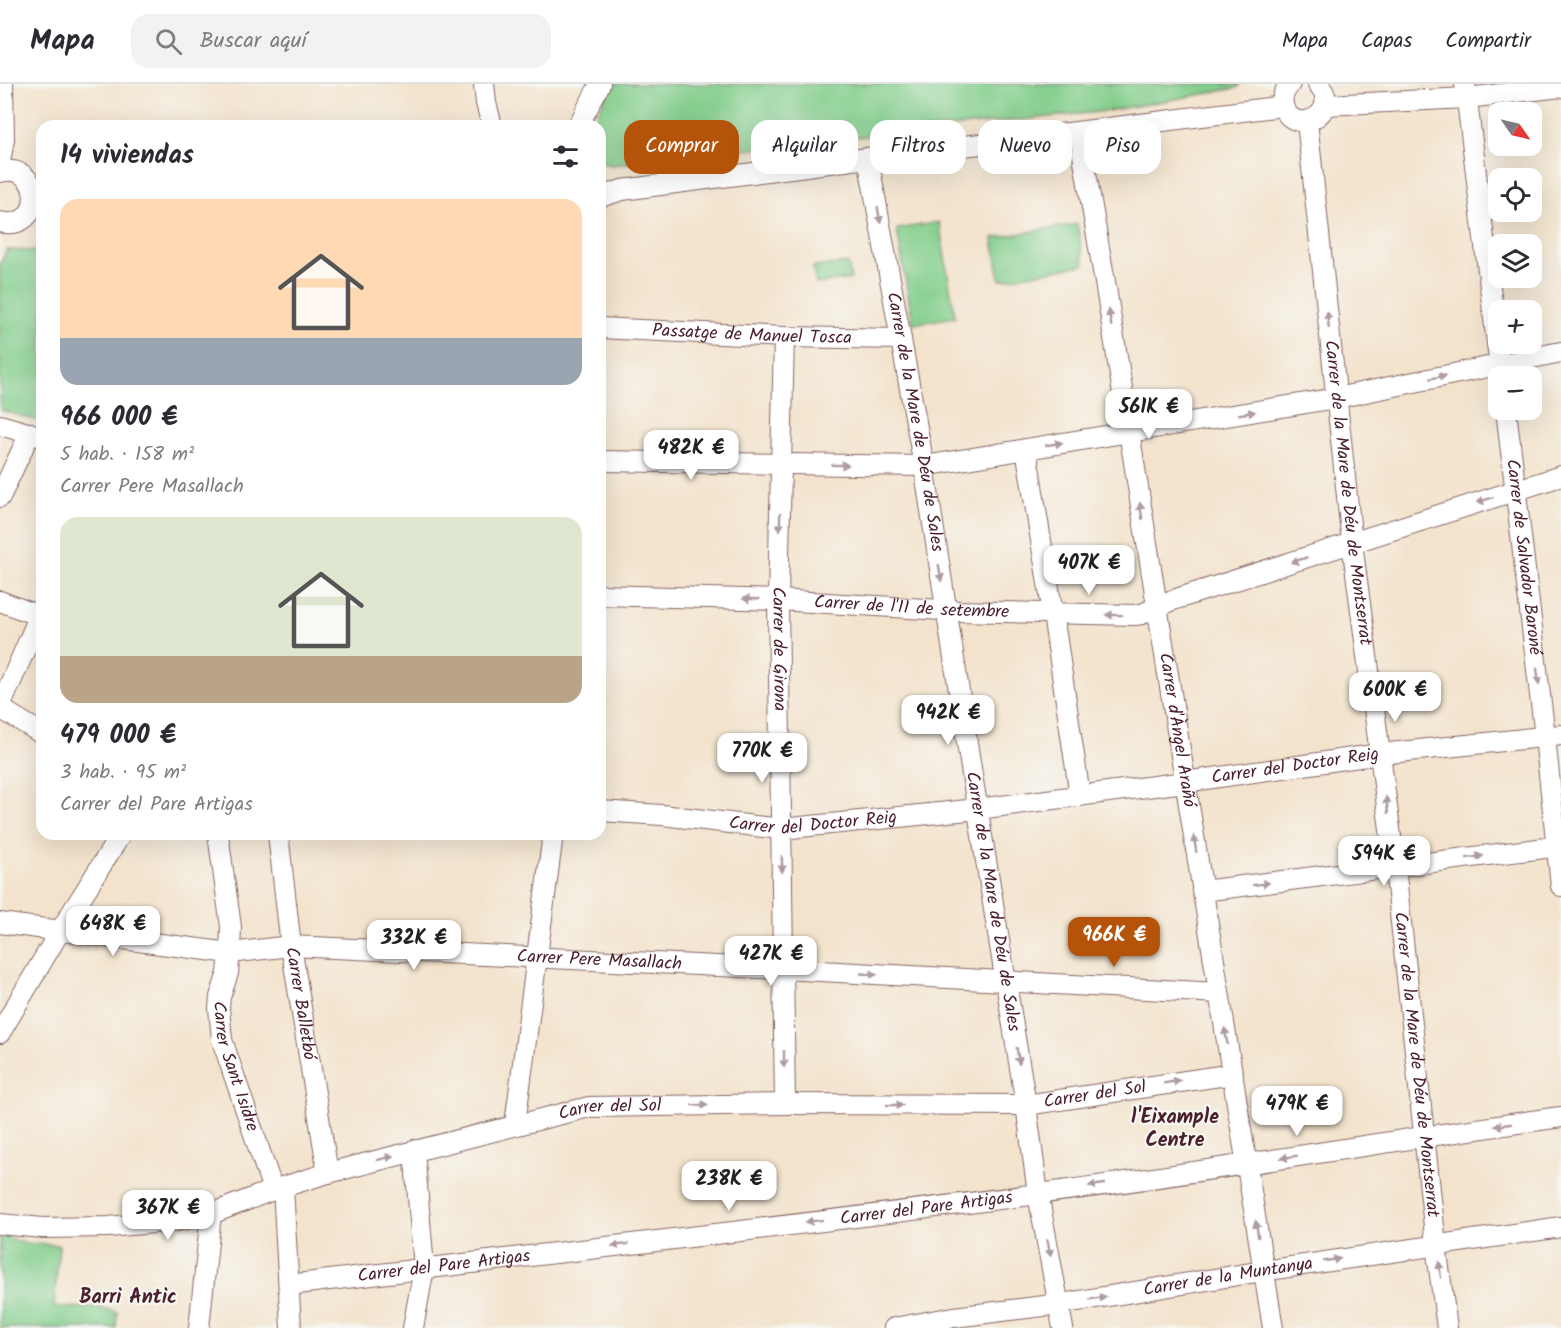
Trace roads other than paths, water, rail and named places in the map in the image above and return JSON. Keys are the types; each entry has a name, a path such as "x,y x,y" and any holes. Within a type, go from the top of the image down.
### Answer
{"street":[{"path":"0,162 4,139 3,84"},
{"path":"581,120 600,84"},
{"path":"1290,84 1284,93 1283,106 1292,118 1307,121 1319,116 1325,105 1324,92 1318,84"},
{"path":"1325,105 1466,91 1561,87"},
{"path":"1466,91 1500,366"},
{"path":"481,120 485,94"},
{"path":"485,94 491,120"},
{"path":"606,195 622,190 1283,106"},
{"name":"Carrer de la Mare de Déu de Montserrat","path":"1307,121 1352,543 1395,867 1447,1328"},
{"name":"Carrer d'Àngel Arañó","path":"1079,132 1273,1328"},
{"path":"2,226 20,221 34,213 32,210 34,193 23,180 4,139"},
{"name":"Carrer de la Mare de Déu de Sales","path":"868,158 924,466 945,609 1026,1105 1038,1194 1063,1328"},
{"path":"606,184 622,190"},
{"name":"Passatge de Manuel Tosca","path":"606,328 784,337 901,339"},
{"name":"Carrer de Girona","path":"784,337 778,600 785,1104"},
{"path":"1514,366 1561,352"},
{"path":"606,461 924,466 1488,372"},
{"name":"Carrer de Salvador Baroné","path":"1507,420 1553,736 1561,886"},
{"path":"0,425 36,435 0,497"},
{"path":"1026,449 1080,796"},
{"name":"Carrer de l'11 de setembre","path":"606,595 778,600 958,611 1135,615 1170,601 1561,476"},
{"path":"0,601 36,612"},
{"path":"36,625 0,707 36,730"},
{"name":"Carrer del Doctor Reig","path":"606,811 662,815 781,829 978,809 1380,754 1553,736"},
{"path":"0,1034 60,931 117,840"},
{"name":"Carrer Sant Isidre","path":"219,840 231,927 228,974 220,997 219,1008 222,1040 278,1188 289,1285 291,1328"},
{"name":"Carrer Balletbó","path":"279,840 291,946 328,1173"},
{"path":"515,1124 552,840"},
{"path":"1203,891 1559,846"},
{"name":"Carrer Pere Masallach","path":"0,923 230,953 291,946 784,969 1219,993"},
{"name":"Carrer del Sol","path":"0,1224 43,1228 108,1227 176,1221 211,1214 278,1188 328,1173 589,1107 785,1104 1026,1105 1233,1074"},
{"name":"Carrer del Pare Artigas","path":"289,1285 1038,1194 1561,1117"},
{"path":"413,1328 424,1268 414,1150"},
{"path":"199,1328 211,1214"},
{"name":"Carrer de la Muntanya","path":"894,1328 954,1317 1059,1304 1561,1227"}],"district":[{"name":"l'Eixample Centre","path":"1175,1130"},
{"name":"Barri Antic","path":"128,1298"}]}
